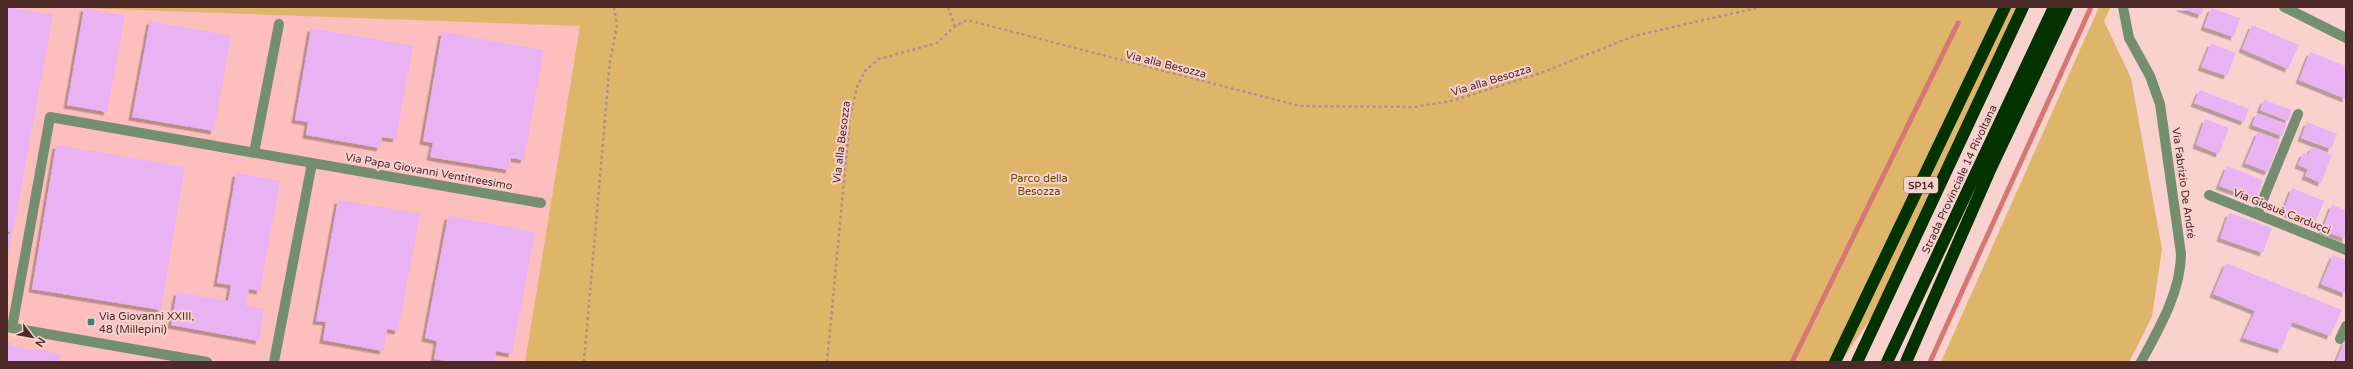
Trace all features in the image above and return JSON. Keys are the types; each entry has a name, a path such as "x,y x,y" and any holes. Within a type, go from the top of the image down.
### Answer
{"highway":[{"name":"SP14","path":"1835,362 2005,7"},
{"name":"Strada Provinciale 14 Rivoltana","path":"1857,362 2023,7"},
{"name":"Strada Provinciale 14 Rivoltana","path":"1887,362 2054,7"},
{"path":"1906,362 1990,170 2067,7"}],"street":[{"name":"Via Fabrizio De André","path":"2123,7 2124,21 2129,38 2150,76 2160,104 2181,254 2180,272 2176,286 2141,362"},
{"path":"2284,7 2346,38"},
{"path":"254,153 279,24"},
{"path":"2257,214 2298,114"},
{"name":"Via Papa Giovanni Ventitreesimo","path":"10,327 50,117 542,203"},
{"path":"274,362 312,163"},
{"name":"Via Giosuè Carducci","path":"2209,195 2346,250"},
{"path":"2340,339 2346,326"},
{"path":"10,327 207,362"}],"path":[{"path":"584,362 610,61 616,26 614,7"},
{"path":"948,7 955,26"},
{"name":"Via alla Besozza","path":"827,362 850,117 857,87 866,71 879,59 937,43 955,26 967,20 1300,106 1415,107 1451,101 1541,73 1634,36 1761,7"}],"shaded area":[{"path":"7,7 361,7 583,25 525,362 7,362"}],"green space":[{"name":"Parco della Besozza","path":"55,7 2022,7 1883,300 1841,362 525,362 580,26"},
{"path":"2099,7 2111,7 2104,21 2131,78 2162,249 2152,317 2129,362 1941,362"}],"building":[{"path":"7,7 53,15 13,233 7,231"},
{"path":"2178,7 2204,7 2201,15"},
{"path":"84,8 125,16 107,112 67,105"},
{"path":"2211,8 2240,18 2234,37 2204,27"},
{"path":"150,21 231,36 214,131 132,117"},
{"path":"2252,25 2299,45 2288,69 2242,49"},
{"path":"311,28 413,46 396,139 382,137 380,148 306,135 308,122 295,120"},
{"path":"442,32 544,50 524,160 511,158 509,170 430,157 433,143 423,141"},
{"path":"2211,43 2236,53 2227,76 2201,67"},
{"path":"2310,52 2346,66 2346,99 2299,80"},
{"path":"2200,90 2249,109 2244,122 2194,103"},
{"path":"2264,100 2292,110 2288,121 2260,110"},
{"path":"2257,113 2287,124 2282,136 2252,125"},
{"path":"2205,119 2229,128 2219,154 2196,145"},
{"path":"2307,122 2337,134 2331,149 2301,138"},
{"path":"2258,132 2280,141 2268,172 2245,163"},
{"path":"56,145 185,167 161,310 32,289"},
{"path":"2312,147 2332,155 2321,183 2305,176 2308,169 2298,165 2303,153 2308,155"},
{"path":"2227,166 2263,180 2256,199 2219,186"},
{"path":"236,173 280,181 260,291 249,289 246,306 264,309 259,341 171,325 177,292 228,301 231,285 217,283"},
{"path":"2292,188 2324,201 2314,225 2283,212"},
{"path":"338,200 420,214 398,331 387,329 383,351 323,340 326,322 316,321"},
{"path":"2332,205 2346,210 2346,239 2322,230"},
{"path":"2229,213 2272,228 2263,253 2220,238"},
{"path":"448,216 535,232 512,354 496,351 494,362 452,362 434,359 437,341 425,338"},
{"path":"7,234 12,235 8,256 7,256"},
{"path":"2333,255 2346,260 2346,294 2321,284"},
{"path":"2226,263 2342,310 2330,336 2292,322 2281,350 2243,338 2255,311 2213,294"},
{"path":"2346,338 2346,362 2336,362"},
{"path":"7,342 11,343 11,346 61,354 60,362 7,362"}],"waterway":[{"path":"1930,362 2091,7"},
{"path":"1792,362 1958,23"}],"place":[{"name":"Via Giovanni XXIII, 48 (Millepini)","path":"91,322"}]}
